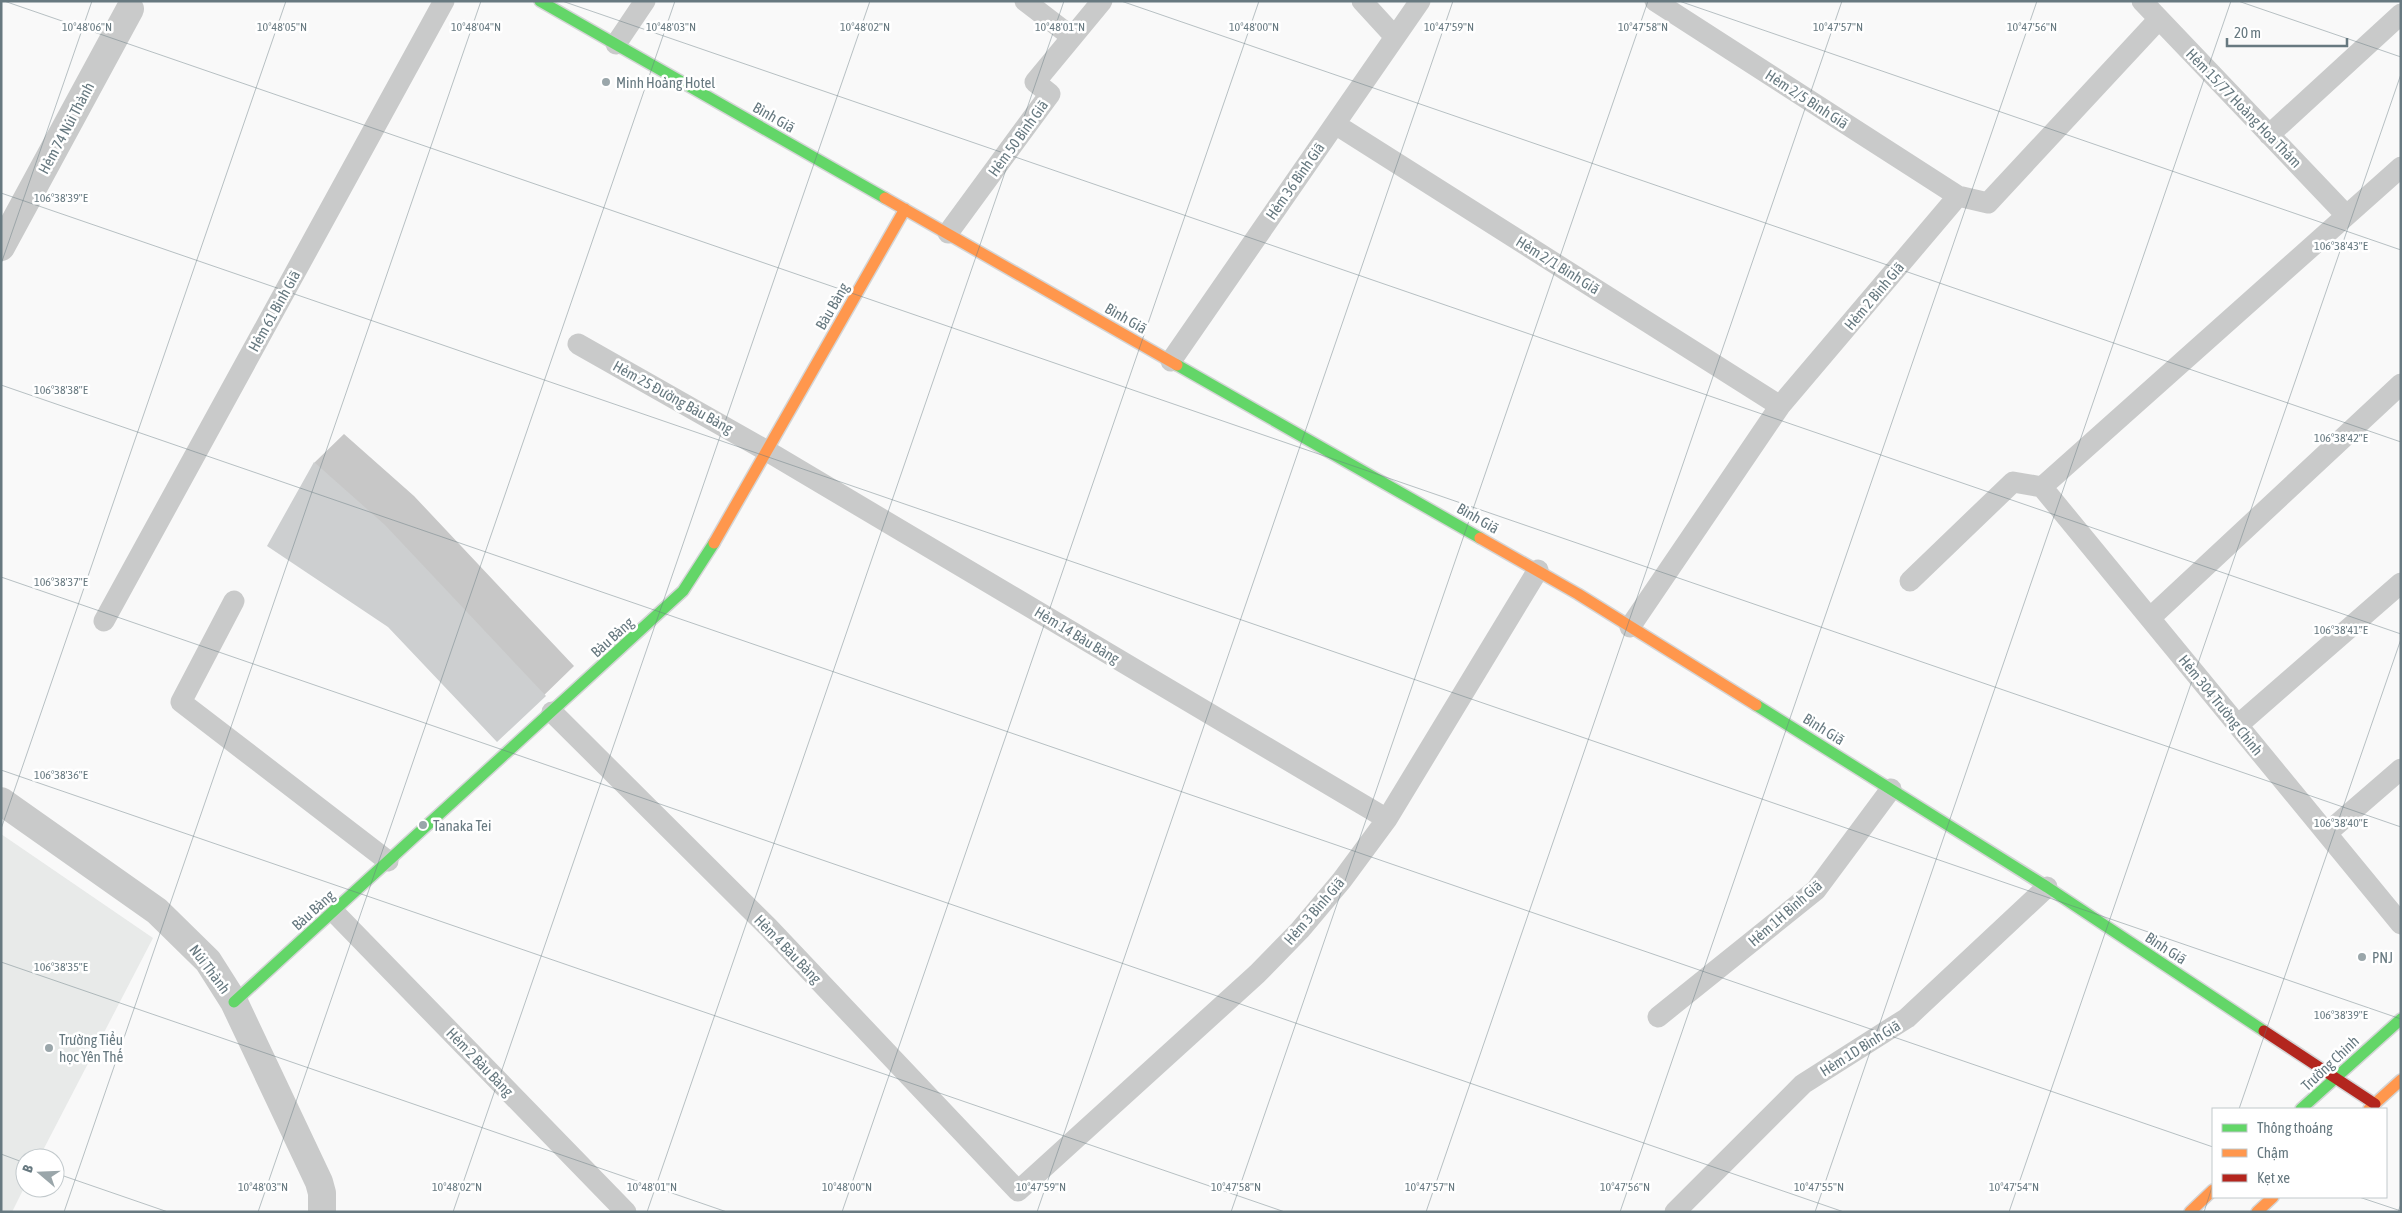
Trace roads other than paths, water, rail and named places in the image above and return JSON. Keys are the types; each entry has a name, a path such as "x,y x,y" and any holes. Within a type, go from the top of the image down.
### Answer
{"street":[{"name":"Bình Giã","path":"540,1 1538,570 2048,887 2336,1078 2372,1107"},
{"name":"Hẻm 74 Núi Thành","path":"1,247 130,9"},
{"name":"Bàu Bàng","path":"234,1002 683,591 705,560 904,209"},
{"name":"Núi Thành","path":"1,801 125,887 169,921 208,961 234,1002 319,1182 322,1194 322,1212"},
{"name":"Trường Chinh","path":"2303,1108 2401,1019"},
{"path":"2372,1107 2401,1080"},
{"path":"2190,1212 2212,1191"},
{"path":"2257,1212 2272,1198"}],"lane":[{"name":"Hẻm 61 Bình Giã","path":"104,621 444,1"},
{"path":"616,44 646,1"},
{"name":"Hẻm 50 Bình Giã","path":"948,233 1050,94 1035,82 1102,1"},
{"path":"1362,1 1395,38"},
{"name":"Hẻm 36 Bình Giã","path":"1171,360 1420,1"},
{"name":"Hẻm 2/5 Bình Giã","path":"1655,1 1958,196"},
{"name":"Hẻm 15/77 Hoàng Hoa Thám","path":"2142,1 2346,215"},
{"path":"1032,3 1072,37"},
{"path":"2269,135 2401,14"},
{"path":"1958,196 1988,203 2159,19"},
{"name":"Hẻm 2/1 Bình Giã","path":"1335,124 1780,406"},
{"path":"1910,580 2014,482 2042,487 2401,166"},
{"name":"Hẻm 2 Bình Giã","path":"1630,627 1780,406 1958,196"},
{"name":"Hẻm 25 Đường Bàu Bàng","path":"578,344 767,450"},
{"path":"2150,618 2401,384"},
{"name":"Hẻm 14 Bàu Bàng","path":"767,450 1387,818"},
{"name":"Hẻm 304 Trường Chinh","path":"2042,487 2401,924"},
{"name":"Hẻm 3 Bình Giã","path":"1018,1191 1257,974 1300,930 1342,880 1387,818 1538,570"},
{"path":"2238,725 2401,583"},
{"path":"234,601 181,702 388,862"},
{"name":"Hẻm 4 Bàu Bàng","path":"552,712 769,928 1018,1191"},
{"path":"2327,833 2401,769"},
{"name":"Hẻm 1H Bình Giã","path":"1658,1017 1816,890 1891,788"},
{"name":"Hẻm 1D Bình Giã","path":"1675,1212 1803,1084 1907,1018 2048,887"},
{"name":"Hẻm 2 Bàu Bàng","path":"333,911 626,1212"}],"place":[{"name":"Minh Hoàng Hotel","path":"606,82"},
{"name":"Tanaka Tei","path":"423,825"},
{"name":"PNJ","path":"2362,957"},
{"name":"Trường Tiểu học Yên Thế","path":"49,1048"}]}
